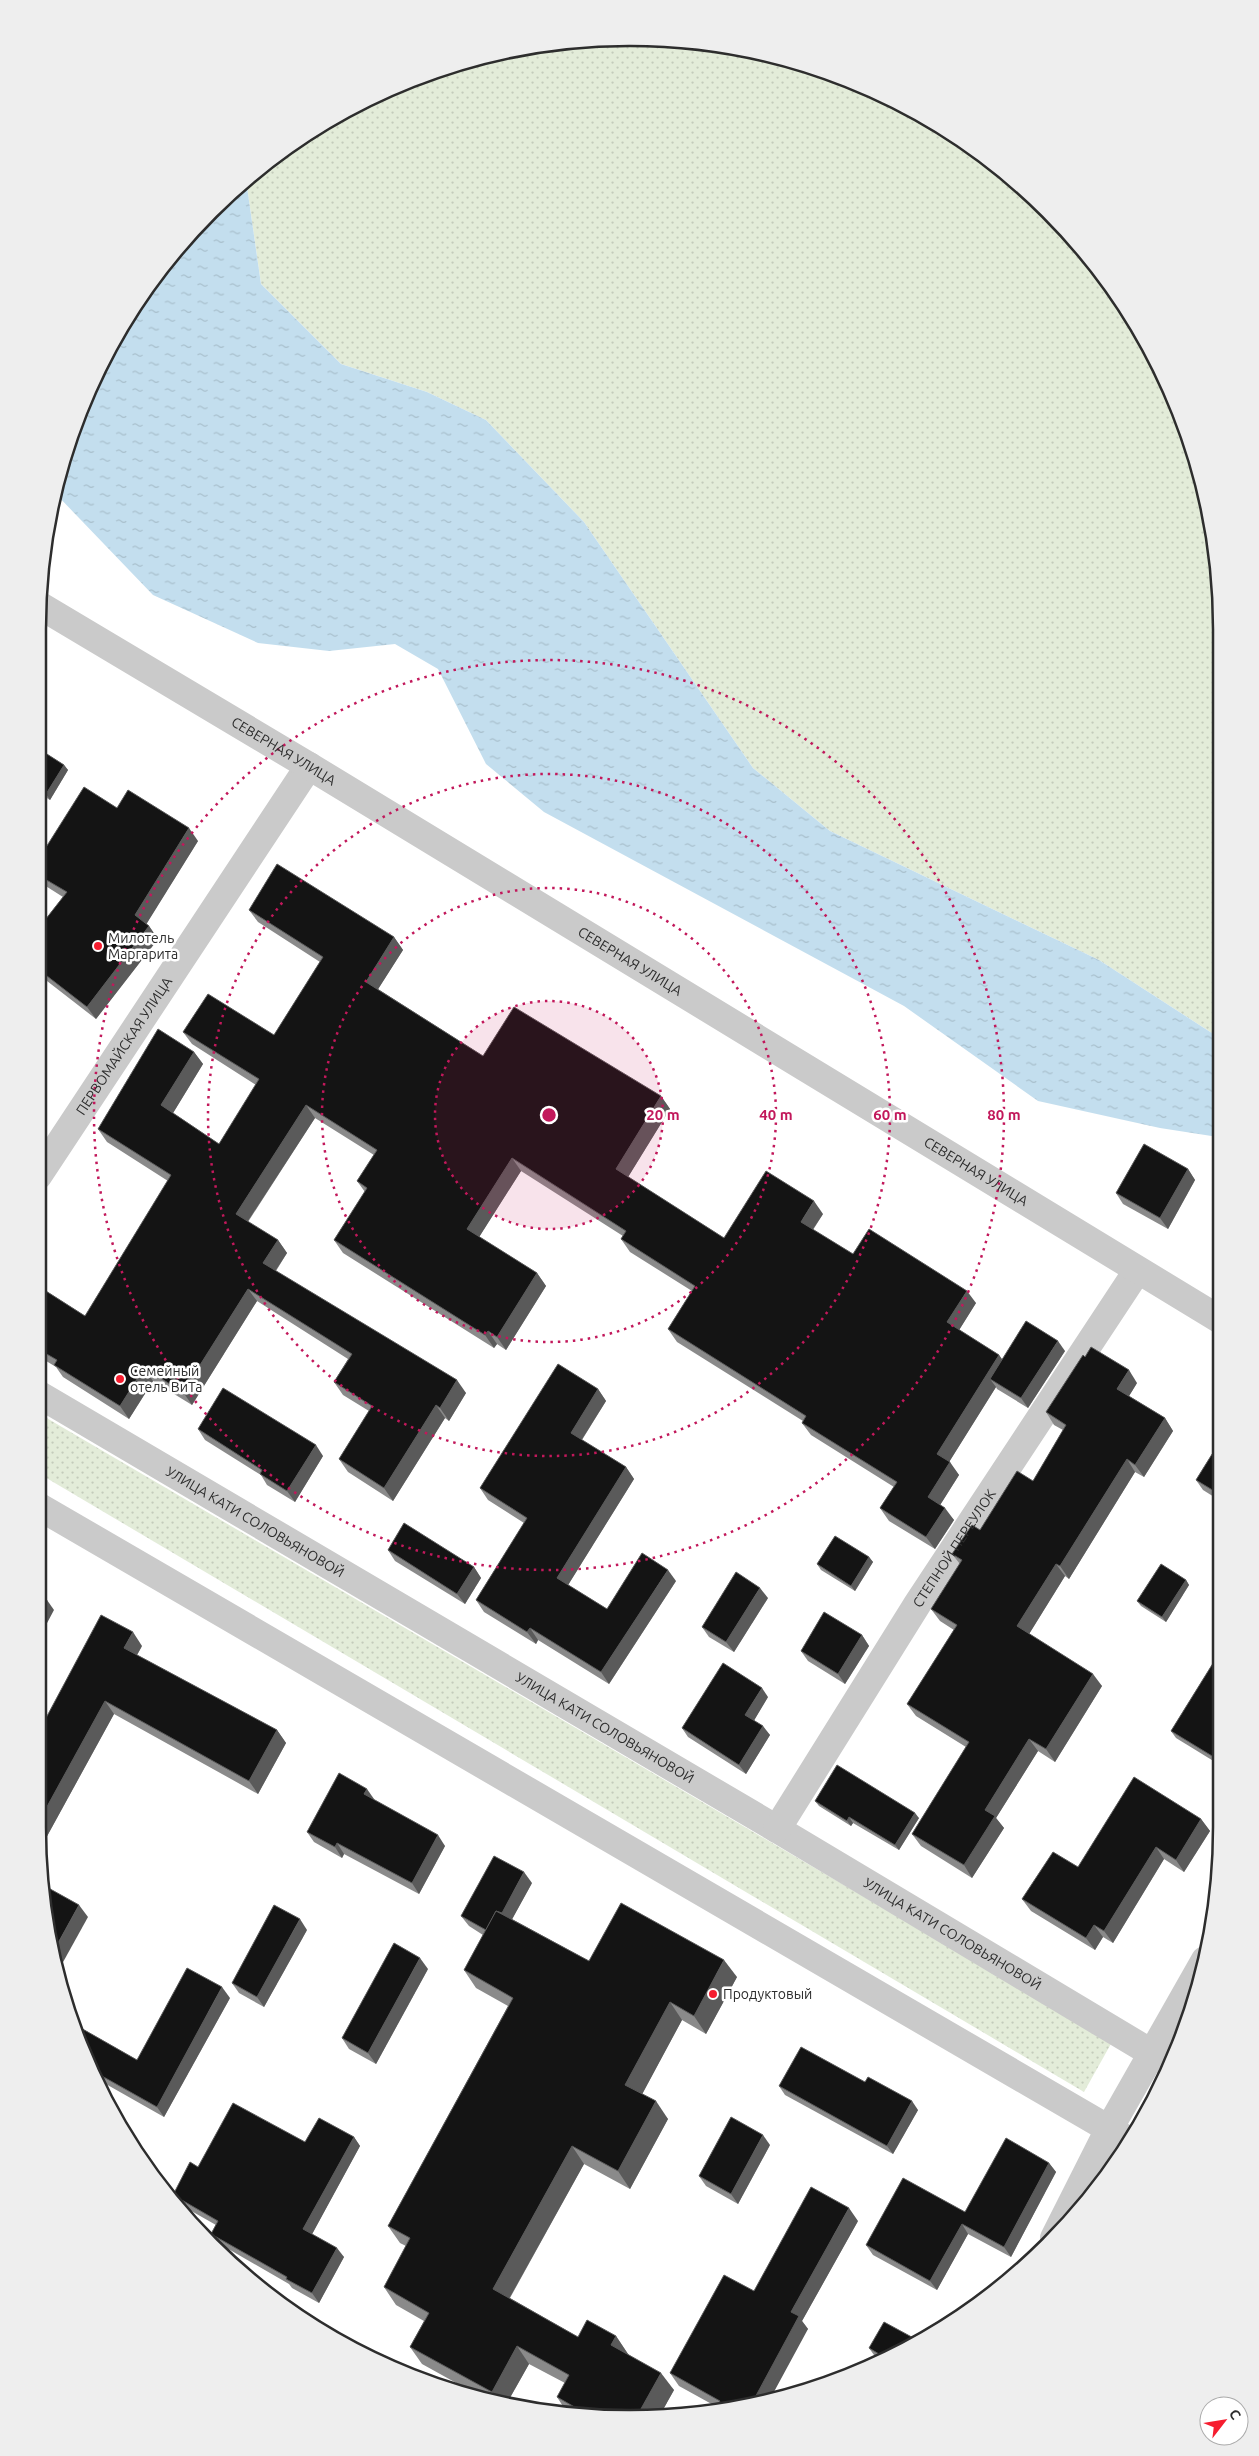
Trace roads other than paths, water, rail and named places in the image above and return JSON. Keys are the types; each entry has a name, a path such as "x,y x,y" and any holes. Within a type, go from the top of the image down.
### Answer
{"street":[{"name":"СЕВЕРНАЯ УЛИЦА","path":"47,609 309,766 1213,1315"},
{"name":"ПЕРВОМАЙСКАЯ УЛИЦА","path":"46,1164 309,766"},
{"name":"СТЕПНОЙ ПЕРЕУЛОК","path":"778,1829 923,1595 1137,1271"},
{"name":"УЛИЦА КАТИ СОЛОВЬЯНОВОЙ","path":"46,1399 778,1829 1161,2059"},
{"path":"46,1511 1119,2134"},
{"path":"1080,2197 1119,2134 1161,2059 1184,2007"}],"water":[{"path":"247,189 261,284 341,364 427,392 486,420 584,522 753,768 830,831 1099,960 1213,1034 1213,1136 1160,1128 1038,1101 904,1006 544,812 486,764 438,669 395,644 329,651 258,643 153,595 61,499 77,442 91,406 124,338 167,274 191,245 217,217"}],"place":[{"name":"Милотель Маргарита","path":"98,946"},
{"name":"Семейный отель ВиТа","path":"120,1379"},
{"name":"Продуктовый","path":"713,1994"}]}
